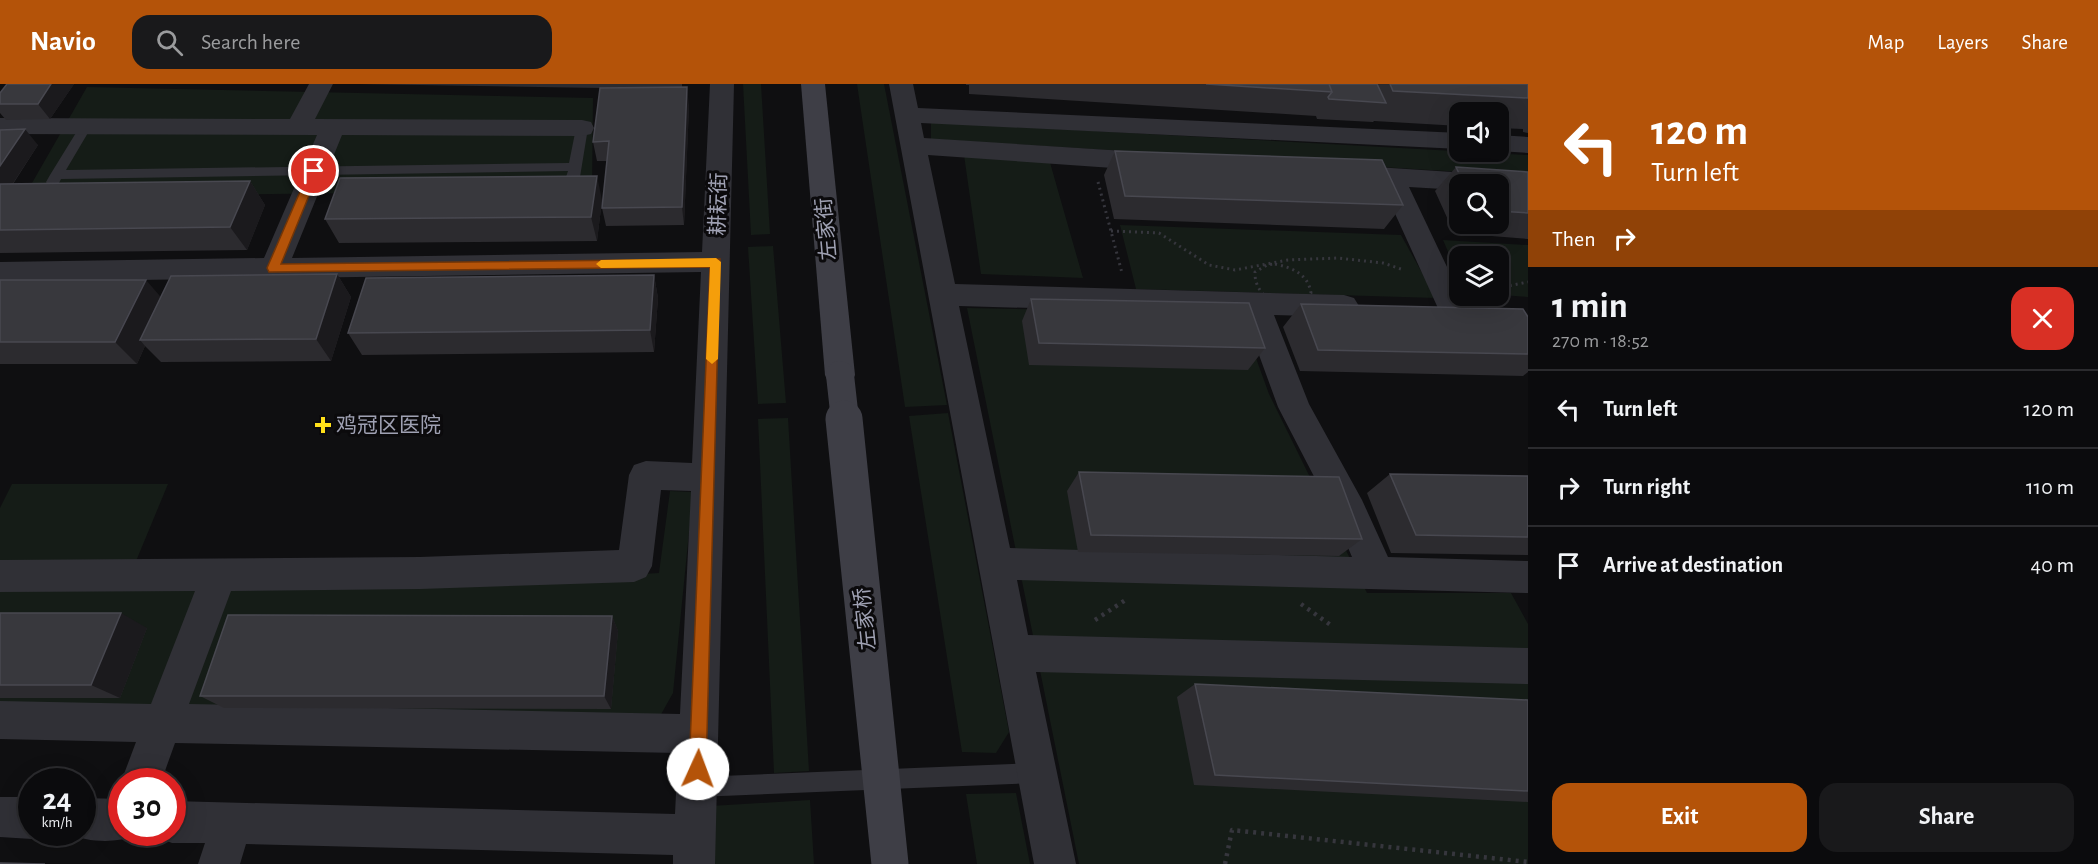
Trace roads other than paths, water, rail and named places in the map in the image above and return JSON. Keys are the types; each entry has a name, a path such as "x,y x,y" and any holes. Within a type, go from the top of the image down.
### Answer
{"main road":[{"name":"左家街","path":"813,84 840,375"},
{"name":"左家桥","path":"840,375 890,864"}],"street":[{"path":"298,127 321,84"},
{"name":"耕耘街","path":"695,849 722,84"},
{"path":"1055,864 905,99 1449,140"},
{"path":"0,126 582,128"},
{"path":"273,268 333,127"},
{"path":"1509,144 1528,145"},
{"path":"915,146 1184,164"},
{"path":"1322,172 1528,186"},
{"path":"1391,177 1451,309"},
{"path":"0,272 716,262"},
{"path":"944,294 1368,307"},
{"path":"1255,304 1294,406 1350,511 1377,573"},
{"path":"0,576 420,573 634,566 646,475 708,478"},
{"path":"997,564 1377,573 1525,584"},
{"path":"146,768 219,574"},
{"path":"1014,653 1528,666"},
{"path":"0,720 699,734"},
{"path":"0,817 18,818"},
{"path":"186,822 695,849"},
{"path":"219,864 232,823"}],"lane":[{"path":"45,196 86,126"},
{"path":"570,195 582,128"},
{"path":"57,174 575,167"},
{"path":"697,787 1037,773"}],"place":[{"name":"鸡冠区医院","path":"323,425"}]}
